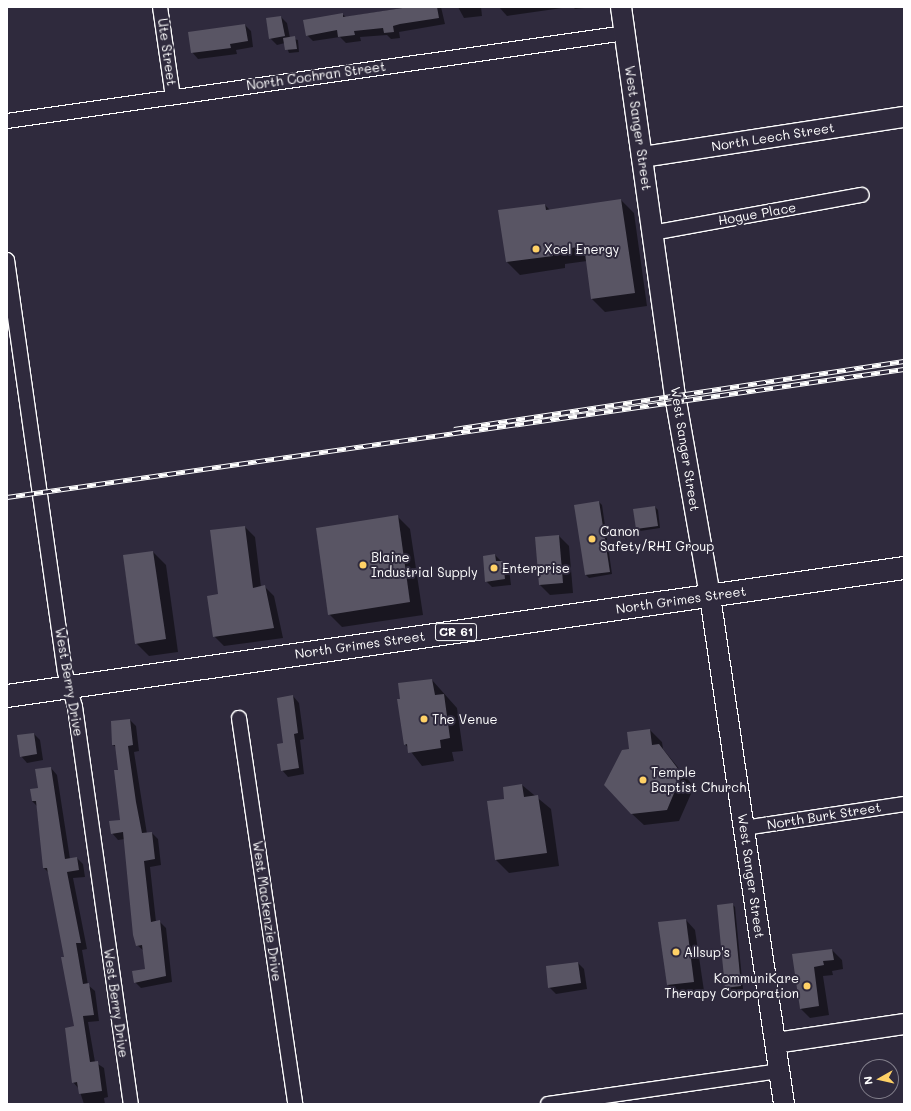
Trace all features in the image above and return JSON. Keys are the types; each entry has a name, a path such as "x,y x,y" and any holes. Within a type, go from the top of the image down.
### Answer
{"main road":[{"name":"West Sanger Street","path":"621,7 676,401 710,596 784,1104"},
{"name":"North Leech Street","path":"642,157 904,117"},
{"name":"North Grimes Street","path":"7,696 904,568"},
{"path":"776,1043 904,1024"}],"street":[{"name":"Ute Street","path":"160,7 173,97"},
{"name":"North Cochran Street","path":"7,121 625,33"},
{"name":"Hogue Place","path":"652,233 862,195"},
{"name":"West Berry Drive","path":"7,260 69,687 75,707 131,1104"},
{"name":"West Mackenzie Drive","path":"239,718 294,1104"},
{"name":"North Burk Street","path":"744,828 904,804"},
{"path":"548,1104 779,1071"}],"building":[{"path":"409,7 437,7 439,18 393,26 394,32 384,33 383,28 354,31 355,35 338,37 337,30 306,36 303,20 343,13 343,17"},
{"path":"281,16 285,36 269,39 266,18"},
{"path":"245,24 248,41 230,44 231,48 191,53 188,32"},
{"path":"295,36 297,49 285,50 283,38"},
{"name":"Xcel Energy","path":"621,199 635,293 591,299 584,246 552,251 553,256 506,262 498,210 545,204 546,210"},
{"name":"Canon Safety/RHI Group","path":"599,501 610,572 585,575 574,505"},
{"path":"655,506 658,526 636,529 633,509"},
{"name":"Blaine Industrial Supply","path":"398,515 410,602 328,615 316,528"},
{"path":"245,526 253,588 265,585 274,628 213,637 207,596 218,594 210,530"},
{"path":"559,535 563,583 539,585 535,537"},
{"path":"153,551 166,639 135,644 123,555"},
{"name":"Enterprise","path":"495,554 496,561 503,561 505,579 485,582 483,556"},
{"name":"The Venue","path":"432,679 435,695 444,694 450,738 440,740 441,748 408,753 407,744 404,745 397,699 400,699 398,683"},
{"path":"293,695 298,733 294,734 299,768 281,771 277,744 283,743 277,698"},
{"path":"130,719 133,745 128,746 136,802 142,833 152,832 155,859 144,861 151,922 160,920 166,976 134,983 132,971 145,969 142,945 136,946 133,935 123,832 111,834 109,821 120,820 114,770 118,770 115,745 112,745 111,721"},
{"name":"Temple Baptist Church","path":"650,729 652,745 659,744 682,774 667,810 631,814 604,785 622,750 629,749 627,732"},
{"path":"34,733 37,754 20,757 17,735"},
{"path":"51,767 65,859 77,857 79,870 67,872 81,943 76,943 83,984 89,983 94,1015 83,1016 90,1062 98,1061 102,1091 79,1094 77,1082 72,1083 65,1028 74,1026 61,957 64,957 47,868 43,868 36,801 32,801 30,789 38,788 35,769"},
{"path":"522,784 524,797 538,795 547,853 495,860 487,801 504,799 503,787"},
{"path":"733,903 741,986 725,988 717,905"},
{"name":"Allsup's","path":"686,919 694,982 667,985 658,922"},
{"name":"KommuniKare Therapy Corporation","path":"832,949 834,960 823,961 824,965 814,967 819,1006 800,1009 792,954"},
{"path":"578,962 581,983 548,988 546,966"}],"railway":[{"path":"454,429 904,361"},
{"path":"7,497 904,369"}],"place":[{"name":"Xcel Energy","path":"536,249"},
{"name":"Canon Safety/RHI Group","path":"592,539"},
{"name":"Blaine Industrial Supply","path":"363,565"},
{"name":"Enterprise","path":"494,568"},
{"name":"The Venue","path":"424,719"},
{"name":"Temple Baptist Church","path":"643,780"},
{"name":"Allsup's","path":"676,952"},
{"name":"KommuniKare Therapy Corporation","path":"807,986"}]}
